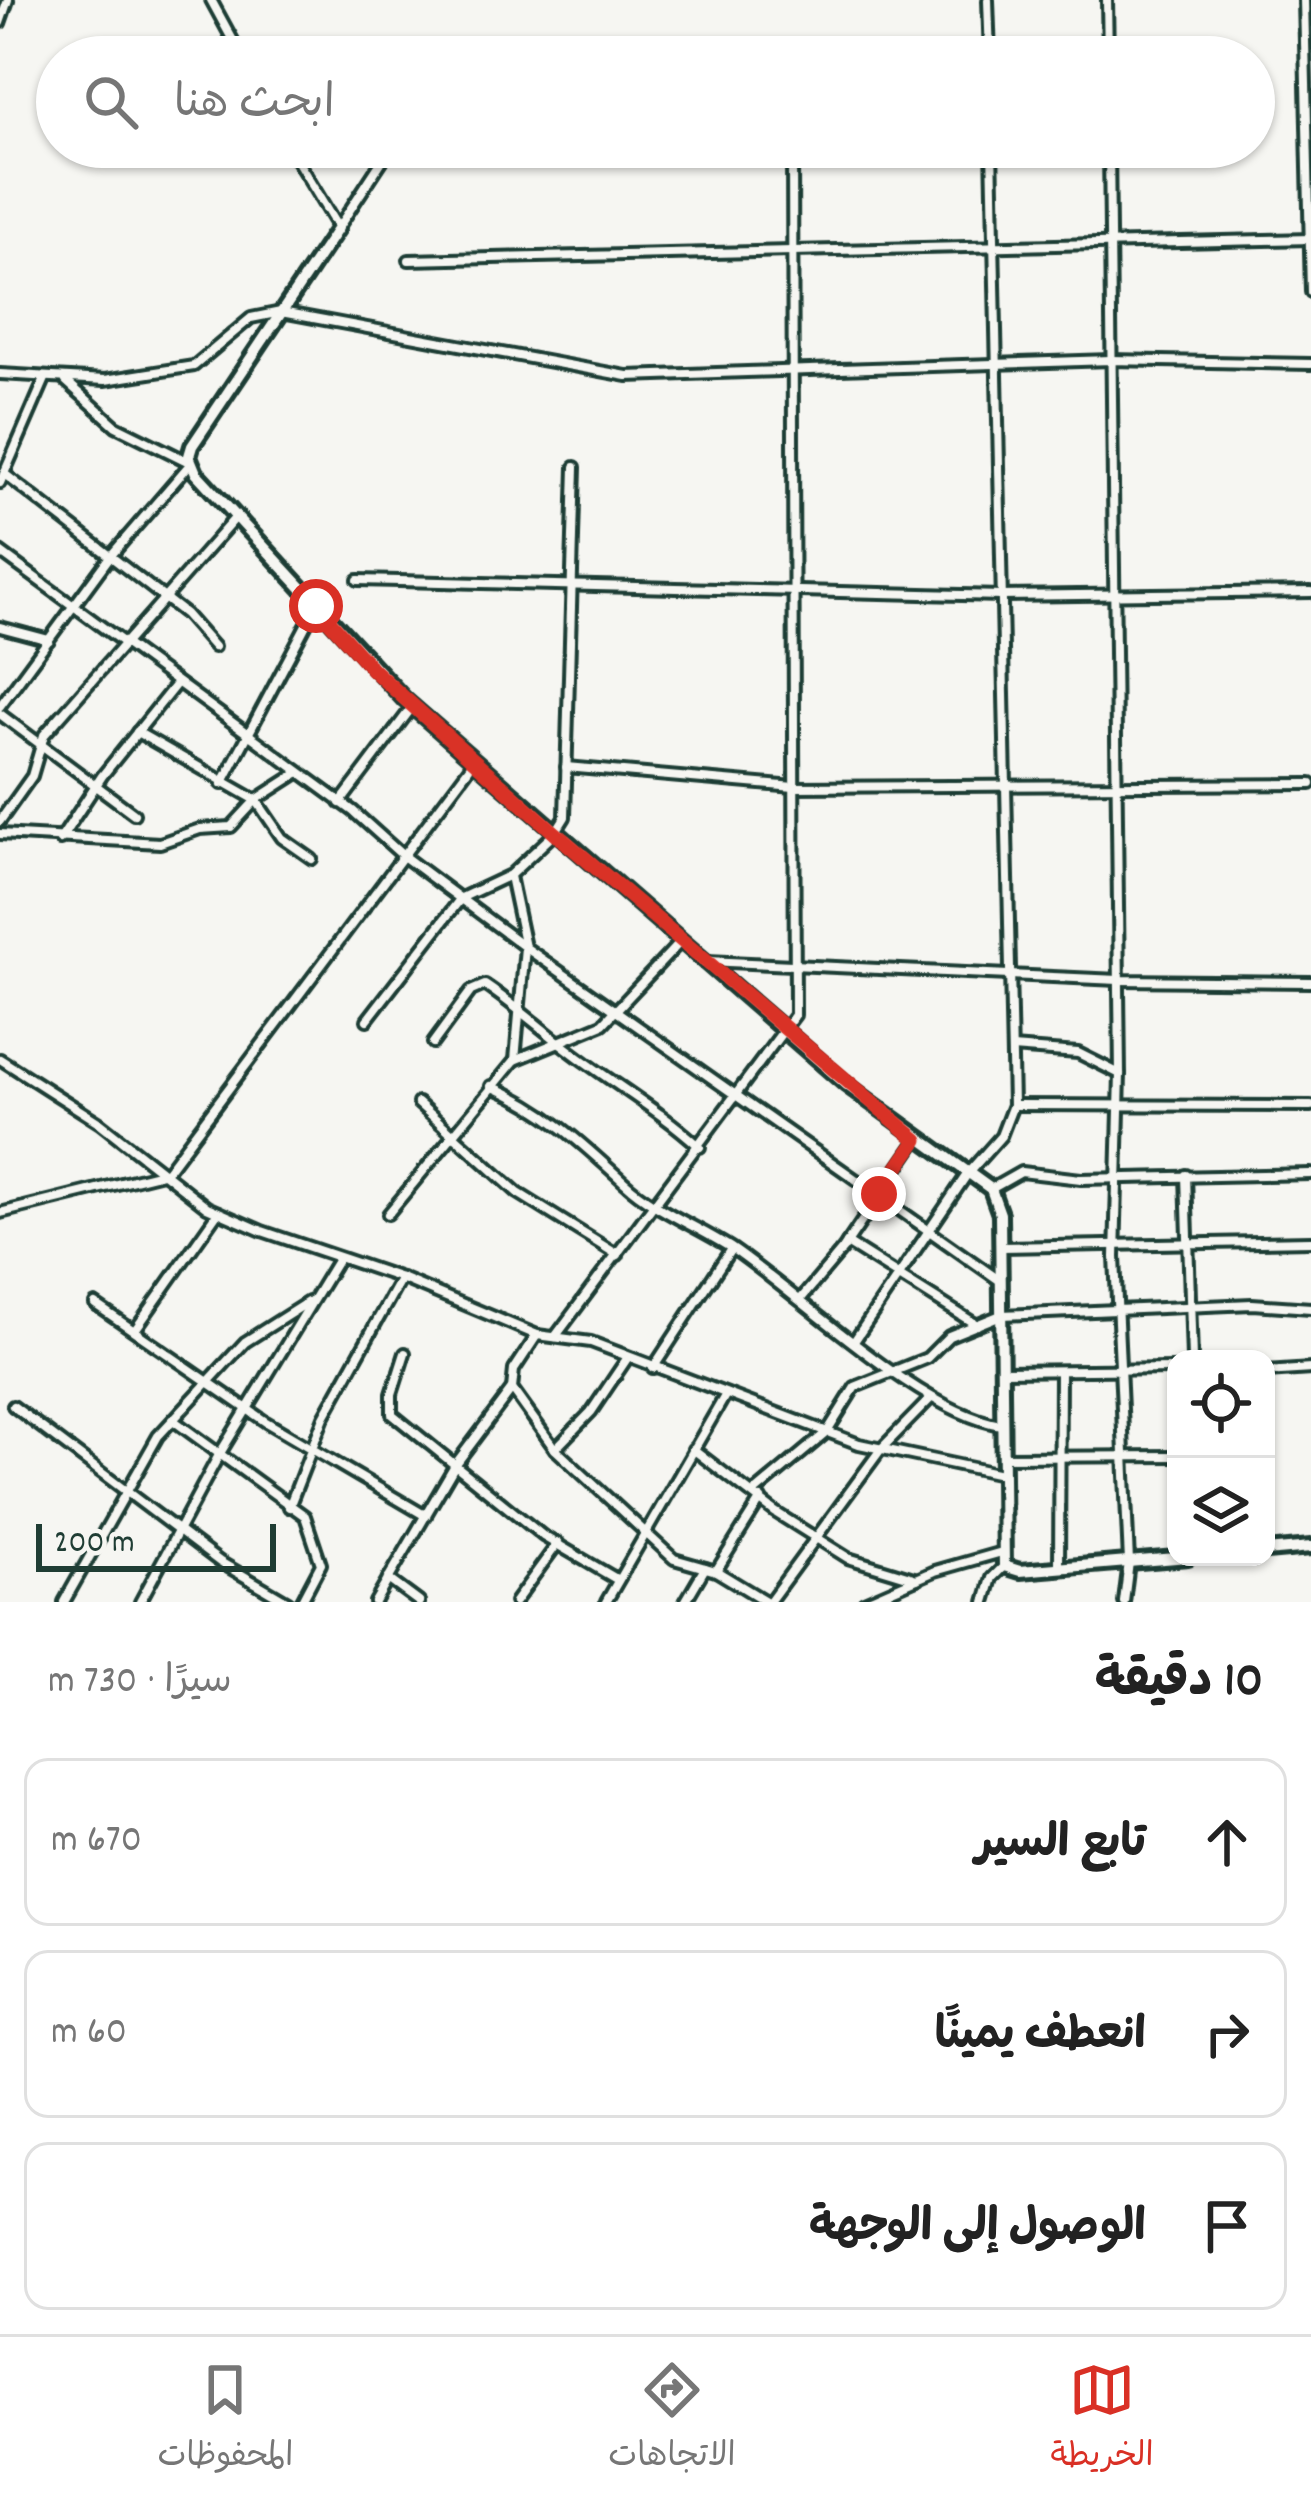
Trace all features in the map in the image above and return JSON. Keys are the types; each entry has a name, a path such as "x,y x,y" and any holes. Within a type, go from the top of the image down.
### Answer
{"street":[{"path":"0,23 8,0"},
{"path":"211,0 231,36"},
{"path":"988,0 989,36"},
{"path":"1107,0 1108,36"},
{"path":"1304,0 1311,292"},
{"path":"302,168 338,228"},
{"path":"134,814 0,710 108,559 190,463 192,446 378,168"},
{"path":"555,1337 795,1015 792,168"},
{"path":"855,1340 968,1173 1001,1136 1013,1105 992,168"},
{"path":"1109,168 1120,1074 1116,1244 1129,1562 1124,1602"},
{"path":"409,260 1310,239"},
{"path":"1,373 66,381 194,367 251,318 281,312 627,376 1112,360 1311,364"},
{"path":"45,379 4,480 166,601 214,647"},
{"path":"66,381 116,426 190,463 316,606 413,706 785,1033 917,1140 991,1190 1000,1214 1004,1566"},
{"path":"367,1020 461,898 510,875 555,833 565,817 575,467"},
{"path":"0,821 32,776 44,735 127,646 188,567 237,515"},
{"path":"0,552 340,803 402,856 525,947 1001,1280"},
{"path":"358,580 1002,596 1311,592"},
{"path":"222,784 316,606"},
{"path":"0,627 49,640"},
{"path":"60,840 176,684"},
{"path":"340,803 413,706"},
{"path":"137,733 256,800 282,838 312,859"},
{"path":"0,1214 166,1172 476,759"},
{"path":"566,767 794,788 1311,784"},
{"path":"0,834 18,831 60,840 178,839 200,829 231,827 256,800 298,773"},
{"path":"0,791 16,796"},
{"path":"510,875 525,947 515,1060"},
{"path":"388,1214 515,1060 603,1024 681,941"},
{"path":"706,961 1119,980 1311,982"},
{"path":"433,1043 471,991 485,985 667,1117 700,1148"},
{"path":"1012,1048 1078,1053 1120,1074"},
{"path":"0,1059 218,1212 401,1278 537,1335 591,1342 881,1449 1001,1474"},
{"path":"490,1086 540,1110 610,1164 624,1183 731,1249 932,1398 968,1420 1001,1425"},
{"path":"418,1103 518,1192 619,1255"},
{"path":"1013,1105 1119,1109 1311,1106"},
{"path":"800,1300 847,1243 917,1140"},
{"path":"991,1190 1022,1172 1117,1177 1311,1174"},
{"path":"1186,1175 1191,1350"},
{"path":"135,1330 218,1212"},
{"path":"1000,1247 1311,1241"},
{"path":"847,1243 976,1325"},
{"path":"653,1368 731,1249"},
{"path":"140,1602 183,1531 219,1456 338,1259"},
{"path":"289,1507 324,1417 401,1278"},
{"path":"64,1602 158,1436 205,1379 244,1342 309,1301"},
{"path":"95,1304 250,1411 426,1516"},
{"path":"716,1571 757,1496 827,1432 855,1388 927,1358 949,1336 1001,1315 1189,1307 1311,1308"},
{"path":"375,1602 455,1465 512,1389 514,1370 537,1335"},
{"path":"405,1352 392,1394 392,1414 558,1543 618,1580"},
{"path":"555,1449 591,1412 628,1357"},
{"path":"1275,1371 1311,1369"},
{"path":"1001,1371 1167,1371"},
{"path":"1060,1371 1060,1568"},
{"path":"512,1389 555,1449 674,1559 716,1571 768,1602 881,1449 932,1398"},
{"path":"606,1602 726,1394"},
{"path":"13,1406 220,1562 288,1602"},
{"path":"173,1420 305,1516 321,1564 301,1602"},
{"path":"693,1449 848,1558 917,1579"},
{"path":"1001,1457 1167,1456"},
{"path":"515,1602 558,1543"},
{"path":"1275,1550 1311,1547"},
{"path":"864,1602 1002,1552"},
{"path":"1004,1566 1020,1571 1167,1559"},
{"path":"986,1602 992,1578 1004,1566"},
{"path":"685,1602 705,1568"},
{"path":"388,1580 419,1602"}],"route":[{"path":"316,606 405,700 785,1033 917,1140 879,1194"}]}
